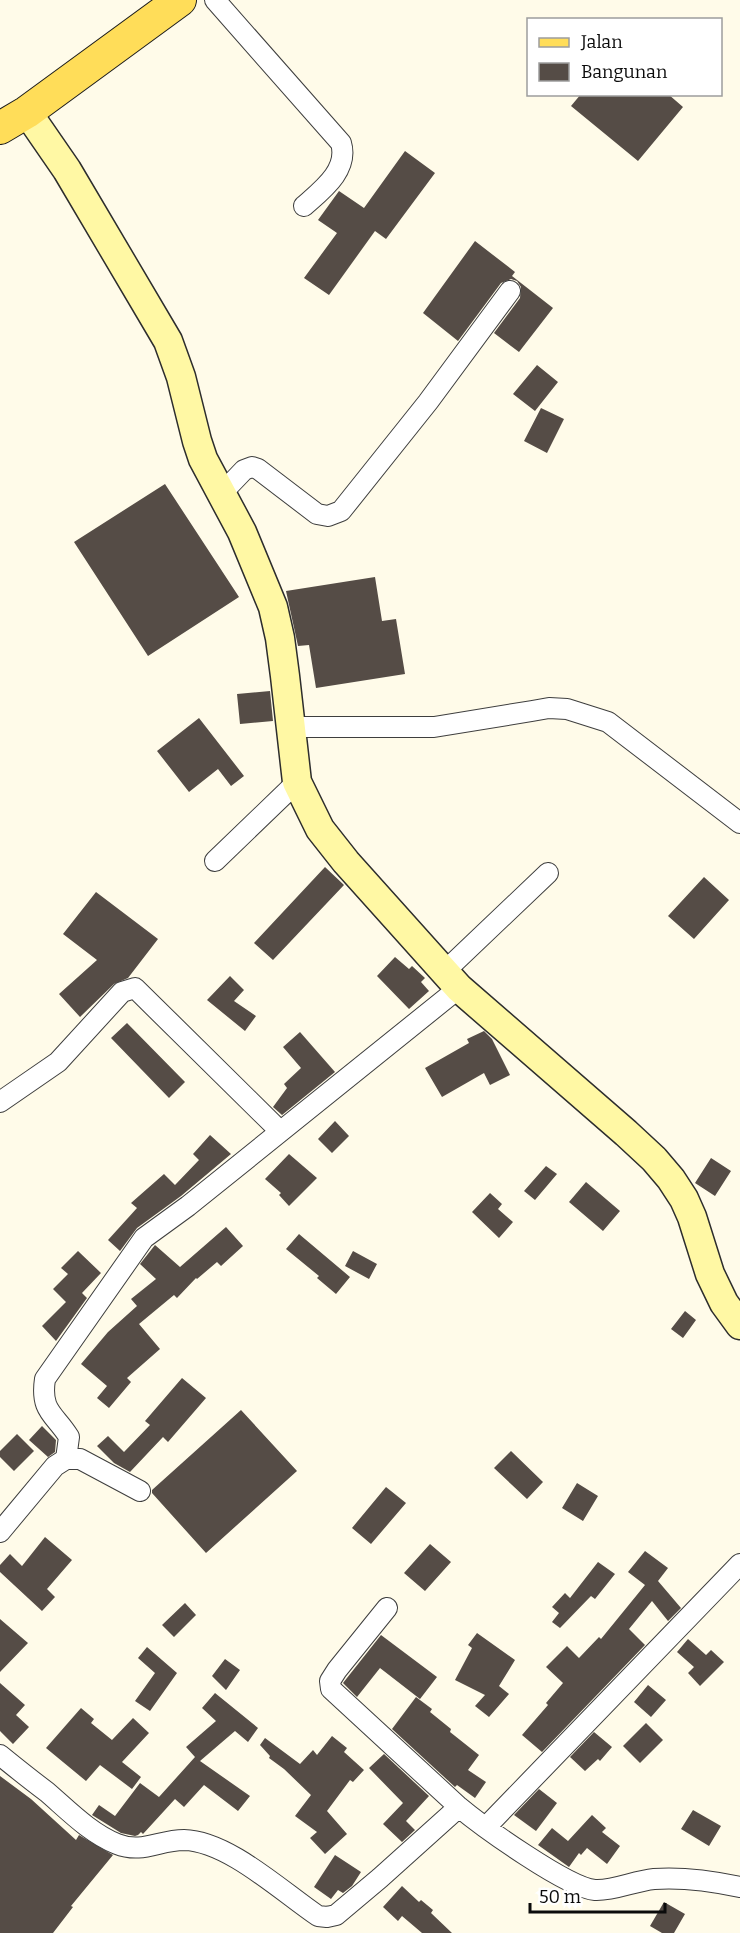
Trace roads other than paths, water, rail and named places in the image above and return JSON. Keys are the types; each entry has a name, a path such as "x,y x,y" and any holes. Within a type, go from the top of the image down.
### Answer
{"main road":[{"path":"0,135 27,112 180,0"},
{"path":"0,128 27,112"}],"street":[{"path":"215,0 341,142 343,155 336,172 324,188 304,206"},
{"path":"27,112 67,170 168,340 181,377 203,459 250,550 273,607 280,638 297,782 309,808 329,842 452,980 626,1132 671,1179 692,1217 710,1275 719,1295 740,1325"},
{"path":"222,493 244,470 252,467 317,514 328,516 341,511 428,402 510,291"},
{"path":"291,727 434,727 540,709 567,709 608,722 740,823"},
{"path":"215,861 297,782"},
{"path":"66,1459 69,1437 50,1415 45,1403 45,1379 144,1238 188,1206 280,1131 452,980 548,873"},
{"path":"0,1102 58,1062 122,992 135,987 280,1131"},
{"path":"0,1532 55,1466 66,1459 80,1460 140,1491"},
{"path":"486,1827 740,1564"},
{"path":"387,1608 337,1670 330,1681 330,1689 459,1807 570,1881 592,1890 656,1879 689,1880 740,1887"},
{"path":"0,1755 75,1817 106,1839 129,1848 143,1848 183,1840 200,1842 242,1861 318,1916 336,1915 381,1878 459,1807"}]}
